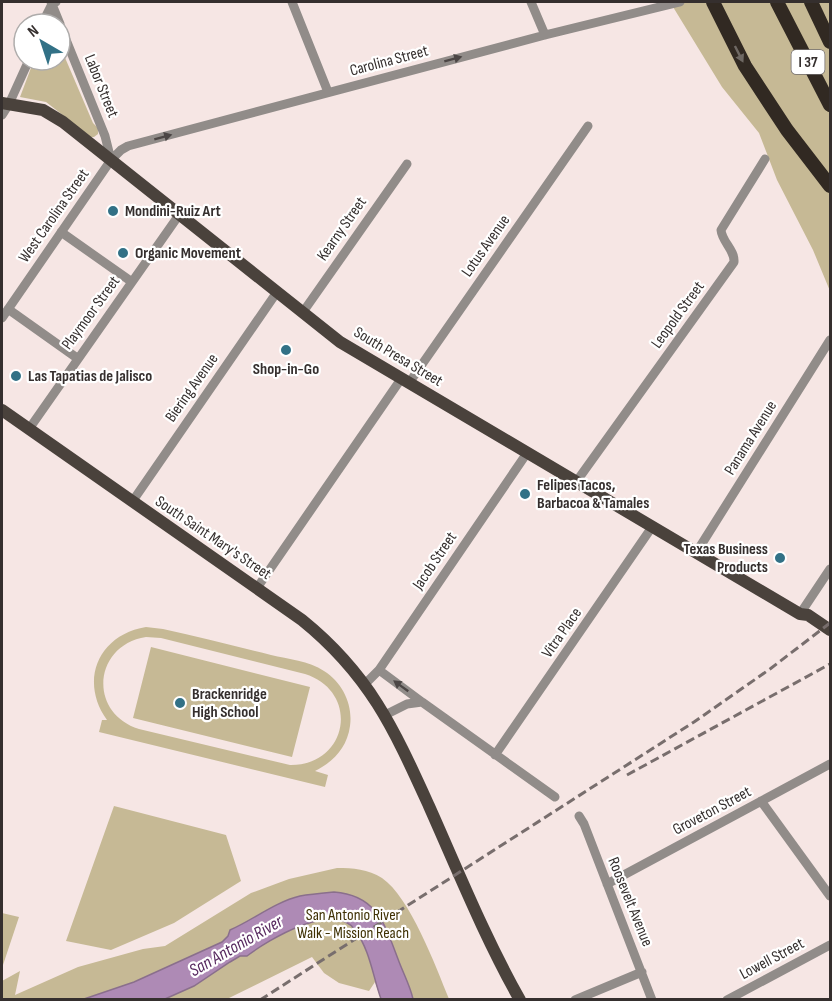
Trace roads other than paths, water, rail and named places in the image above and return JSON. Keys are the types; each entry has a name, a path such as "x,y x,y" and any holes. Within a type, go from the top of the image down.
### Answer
{"highway":[{"path":"713,2 745,66 787,130 831,186"},
{"name":"I 37","path":"777,2 831,105"},
{"name":"I 37","path":"813,6 831,42"}],"main road":[{"name":"South Presa Street","path":"5,103 33,108 52,115 340,342 696,553 831,630"},
{"name":"South Saint Mary's Street","path":"2,410 257,588 325,638 351,666 385,715 498,959 520,999"},
{"name":"South Presa Street","path":"800,614 803,620 831,641"}],"street":[{"path":"292,2 328,92"},
{"path":"531,2 545,35"},
{"name":"Carolina Street","path":"111,160 128,146 545,35 680,2"},
{"name":"Labor Street","path":"72,54 105,136 111,160"},
{"path":"2,115 5,103 22,72"},
{"name":"Lotus Avenue","path":"257,588 588,126"},
{"name":"Leopold Street","path":"576,482 734,262 734,257 722,238 720,230 765,159"},
{"name":"West Carolina Street","path":"2,318 111,160"},
{"name":"Kearny Street","path":"303,312 406,164"},
{"name":"Playmoor Street","path":"28,429 179,215"},
{"path":"61,232 132,282"},
{"name":"Biering Avenue","path":"132,502 277,292"},
{"path":"8,309 77,358"},
{"name":"Panama Avenue","path":"696,553 831,340"},
{"name":"Jacob Street","path":"365,684 379,670 527,453"},
{"name":"Vitra Place","path":"495,755 652,527"},
{"path":"800,614 831,569"},
{"path":"379,670 555,797"},
{"path":"385,715 407,704 422,702"},
{"name":"Groveton Street","path":"607,884 831,764"},
{"path":"761,801 831,896"},
{"name":"Roosevelt Avenue","path":"579,816 652,999"},
{"name":"Lowell Street","path":"727,999 831,945"},
{"path":"575,999 642,972"}],"water":[{"name":"San Antonio River","path":"334,892 349,894 360,899 377,914 389,935 413,999 381,999 368,955 360,938 355,930 345,922 332,919 317,921 285,933 247,956 240,956 194,986 165,999 84,999 134,982 222,942 230,930 282,902 300,896"}],"railway":[{"path":"260,1000 694,722 770,669 830,623"},
{"path":"627,775 830,664"}],"place":[{"name":"Mondini-Ruiz Art","path":"113,211"},
{"name":"Organic Movement","path":"123,253"},
{"name":"Shop-in-Go","path":"286,350"},
{"name":"Las Tapatias de Jalisco","path":"16,376"},
{"name":"Felipes Tacos, Barbacoa & Tamales","path":"525,494"},
{"name":"Texas Business Products","path":"780,558"},
{"name":"Brackenridge High School","path":"180,703"}],"park label":[{"name":"San Antonio River Walk - Mission Reach","path":"353,924"}]}
